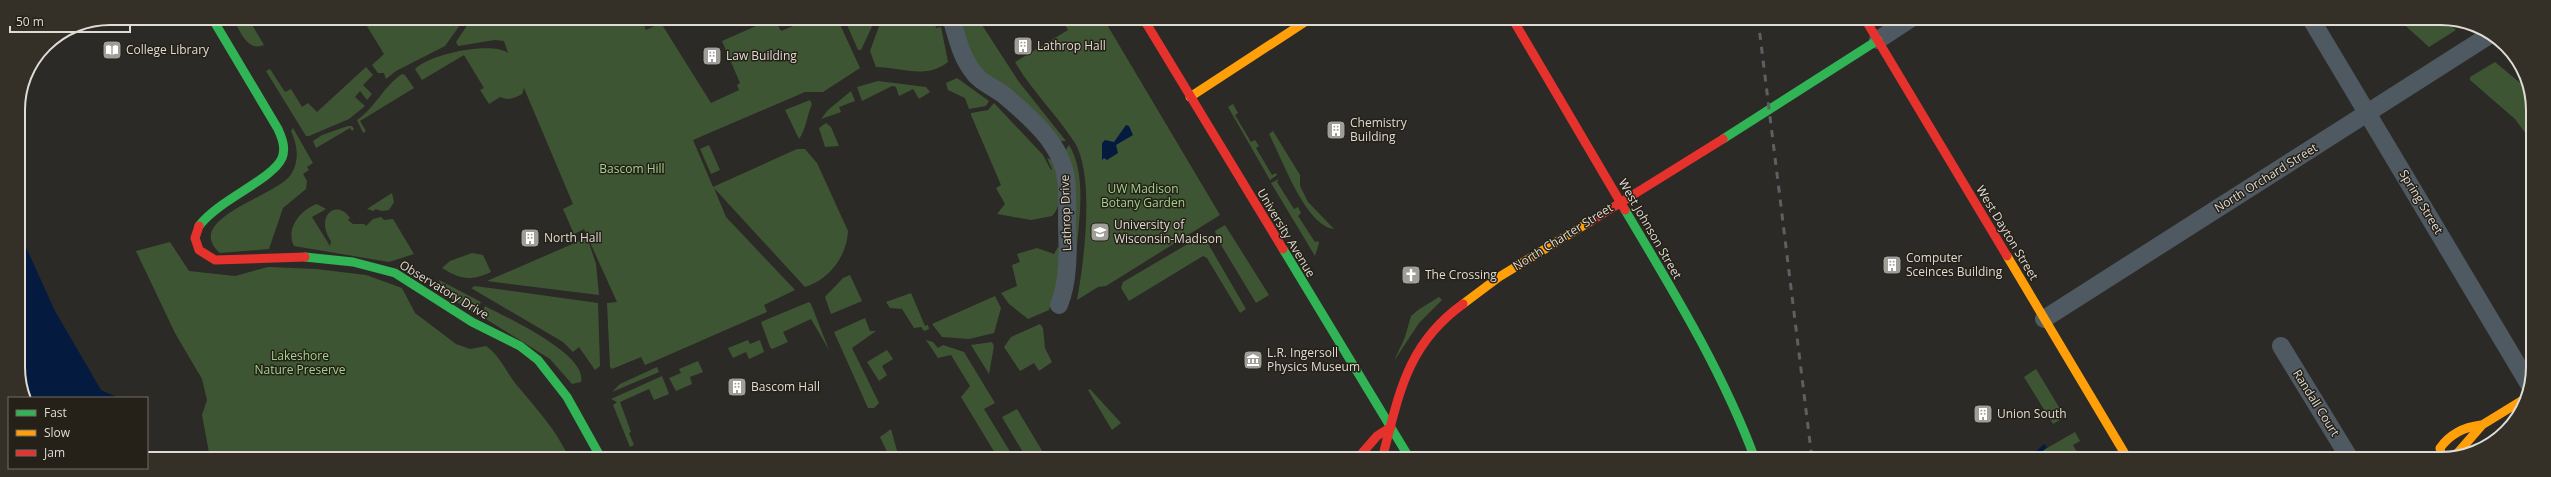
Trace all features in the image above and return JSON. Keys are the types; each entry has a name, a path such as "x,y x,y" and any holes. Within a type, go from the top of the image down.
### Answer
{"street":[{"name":"Observatory Drive","path":"216,25 278,129 282,138 285,153 278,166 270,173 211,212 202,222 195,237 198,250 204,256 215,260 283,256 317,257 353,262 395,273 472,322 520,346 538,360 567,397 598,452"},
{"name":"Lathrop Drive","path":"953,25 962,52 971,70 982,82 1003,94 1032,121 1050,142 1063,165 1066,178 1068,252 1065,284 1058,305"},
{"name":"University Avenue","path":"1147,25 1406,452"},
{"path":"1190,97 1300,25"},
{"name":"West Johnson Street","path":"1516,25 1707,350 1738,414 1752,452"},
{"name":"West Dayton Street","path":"1869,25 2124,452"},
{"name":"North Charter Street","path":"1384,452 1402,386 1415,355 1433,328 1446,316 1499,277 1901,25"},
{"name":"Spring Street","path":"2315,25 2525,378"},
{"name":"North Orchard Street","path":"2044,318 2485,38"},
{"name":"Randall Court","path":"2281,346 2346,452"},
{"path":"2461,449 2482,425 2517,403"},
{"path":"2441,452 2440,448 2449,437 2462,429 2482,425"},
{"path":"1362,452 1373,440 1390,427"}],"green space":[{"path":"236,25 252,25 264,45 253,46 241,34"},
{"path":"366,25 460,25 445,46 396,71 386,79 384,73 378,73 372,65 384,54"},
{"name":"Bascom Hill","path":"467,25 644,25 646,30 657,25 662,25 711,103 739,90 737,85 740,83 722,41 758,25 778,25 781,31 796,25 840,25 860,68 823,92 805,92 693,140 713,187 797,149 805,149 817,163 848,231 847,240 840,258 829,273 822,279 805,287 714,188 726,217 795,290 764,305 767,312 657,360 645,365 641,357 612,369 610,367 607,303 617,302 584,229 574,234 563,209 573,204 524,88 522,94 516,97 509,99 500,97 489,104 480,90 484,88 464,55 422,80 415,69 433,58 461,51 488,48 508,53 504,41 495,40 458,46 456,42"},
{"path":"847,25 873,25 861,50 858,50"},
{"path":"879,25 935,25 936,28 941,27 948,62 931,70 922,71 876,67 870,51"},
{"path":"962,25 982,25 1019,82 1066,141 1058,141 981,70 969,51"},
{"name":"UW Madison Botany Garden","path":"1065,25 1107,25 1220,215 1106,286 1098,287 1077,300 1085,243 1086,220 1085,177 1081,158 1075,143 1029,83 1015,62 1068,30"},
{"path":"2405,25 2451,26 2456,30 2429,47"},
{"path":"2495,62 2521,84 2526,105 2526,134 2515,119 2470,80 2470,77"},
{"path":"366,67 373,75 363,85 372,94 367,100 360,91 355,97 365,106 349,119 309,136 306,136 266,71 270,69 285,92 291,89 302,107 308,103 317,112"},
{"path":"402,74 405,75 414,88 360,121 366,131 363,133 357,120 369,110 389,85"},
{"path":"957,78 989,101 986,106 969,109 965,98 948,90 946,83"},
{"path":"878,81 926,87 930,92 919,99 913,89 899,96 896,87 892,86 862,101 857,87"},
{"path":"851,91 855,101 839,107 841,112 821,119 828,110"},
{"path":"810,100 812,104 799,139 785,110"},
{"path":"994,103 1043,155 1051,170 1052,169 1047,158 1052,160 1060,189 1060,196 1059,204 1052,216 1031,220 997,214 1005,204 996,188 1001,185 971,115 971,113 988,110"},
{"path":"1233,104 1238,113 1235,115 1251,142 1255,140 1259,146 1256,148 1272,175 1276,173 1277,175 1270,180 1228,107"},
{"path":"826,123 831,127 839,146 825,147 819,128"},
{"path":"352,126 354,129 352,131 350,128 316,148 313,141 322,135"},
{"path":"293,128 313,163 307,167 309,170 303,174 307,181 306,189 283,208 269,249 220,253 211,241 212,230 221,220 234,210 280,185 293,172 297,154 291,131"},
{"path":"1273,131 1300,175 1300,186 1308,202 1334,229 1323,225 1313,216 1304,204 1269,134"},
{"path":"709,145 720,170 711,174 700,149"},
{"path":"1069,145 1075,157 1080,185 1080,215 1076,259 1065,151"},
{"path":"1279,179 1277,182 1294,209 1298,207 1301,213 1298,216 1315,242 1318,241 1319,243 1315,256 1271,183"},
{"path":"392,193 394,202 389,210 382,211 375,209 374,211 367,209"},
{"path":"317,204 326,209 312,217 330,246 331,241 326,232 326,217 334,210 339,210 345,212 350,218 348,220 353,224 364,224 366,226 373,219 381,217 384,220 393,219 414,254 389,262 294,246 292,233 296,220 305,210"},
{"path":"1225,225 1269,295 1256,303 1218,240 1215,231"},
{"path":"1203,235 1246,309 1240,313 1207,258 1203,256 1129,301 1121,288 1123,282"},
{"path":"584,239 588,240 596,264 599,295 487,281"},
{"name":"Lakeshore Nature Preserve","path":"170,242 189,271 235,276 268,267 316,269 366,275 402,288 415,313 456,344 470,349 486,346 491,350 558,437 566,452 209,452 202,415 207,400 202,379 175,333 136,251"},
{"path":"1058,247 1061,259 1060,268 1049,310 1028,319 1009,304 1001,293 1017,286 1012,265 1020,262 1017,254 1037,248 1054,254"},
{"path":"472,253 483,255 491,272 478,277 466,278 455,275 442,268 450,261"},
{"path":"850,275 862,301 831,314 825,297 843,278"},
{"path":"439,280 481,302 475,314 443,293"},
{"path":"475,286 598,303 600,366 595,370 579,347 573,352 563,342 471,288"},
{"path":"911,293 925,326 928,325 929,329 924,331 921,327 914,328 902,309 890,308 886,302"},
{"path":"995,296 1001,308 994,333 969,339 942,337 932,324"},
{"path":"1439,297 1442,300 1419,323 1394,361 1405,337 1411,316"},
{"path":"809,302 829,350 811,319 783,332 788,342 772,349 761,322"},
{"path":"485,306 526,327 559,349 572,360 580,371 581,382 572,384 550,359 481,316"},
{"path":"865,318 870,331 876,331 852,348 879,403 874,408 868,408 834,332"},
{"path":"1040,324 1043,328 1045,348 1052,362 1039,371 1034,363 1020,371 1004,347 1011,337"},
{"path":"748,340 750,344 760,340 764,352 749,359 746,352 733,358 728,348"},
{"path":"926,340 933,342 938,348 943,345 964,352 995,403 984,409 1010,452 994,452 961,397 970,386 951,355 938,358"},
{"path":"992,342 994,346 989,374 971,345"},
{"path":"887,350 893,359 882,366 887,375 879,381 867,362"},
{"path":"698,361 703,372 690,377 692,384 676,391 669,378 681,373 679,369"},
{"path":"657,367 659,372 612,392 620,384"},
{"path":"2036,369 2065,417 2053,424 2024,377"},
{"path":"662,376 669,394 654,400 649,389 620,402 634,445 630,447 613,405 617,402 611,399"},
{"path":"1090,389 1121,423 1112,430 1088,390"},
{"path":"1017,409 1043,452 1023,452 1002,417"},
{"path":"891,429 897,452 887,452 880,437"},
{"path":"2075,432 2080,441 2073,445 2077,452 2042,451"}],"water":[{"path":"1126,125 1129,126 1133,135 1116,145 1118,153 1107,160 1104,158 1102,160 1102,143 1105,140 1114,142"},
{"path":"25,245 55,311 101,390 117,397 31,397 25,372"},
{"path":"2044,444 2047,447 2043,451 2052,452 2035,452"}],"railway":[{"path":"1759,25 1811,452"}],"traffic: fast":[{"path":"199,226 219,208 267,174 282,158 284,151 282,139 278,129 216,25"},
{"path":"1723,139 1878,40"},
{"path":"1625,210 1679,301 1712,362 1728,394 1752,452"},
{"path":"1283,249 1406,452"},
{"path":"305,257 353,262 395,273 472,322 520,346 538,360 567,397 598,452"}],"traffic: slow":[{"path":"1190,97 1300,25"},
{"path":"1463,304 1499,277 1591,221"},
{"path":"2007,256 2124,452"},
{"path":"2461,449 2482,425 2517,403"},
{"path":"2441,452 2440,448 2453,435 2463,429 2481,425"}],"traffic: jam":[{"path":"1147,25 1283,249"},
{"path":"1516,25 1625,210"},
{"path":"1869,25 2007,256"},
{"path":"1591,221 1723,139"},
{"path":"199,226 195,238 199,250 215,260 305,257"},
{"path":"1384,452 1400,393 1417,354 1444,320 1463,304"},
{"path":"1363,452 1377,436 1391,427"}],"place":[{"name":"Lathrop Hall","path":"1023,46"},
{"name":"College Library","path":"112,50"},
{"name":"Law Building","path":"712,56"},
{"name":"Chemistry Building","path":"1336,130"},
{"name":"University of Wisconsin-Madison","path":"1100,232"},
{"name":"North Hall","path":"530,238"},
{"name":"Computer Sceinces Building","path":"1892,265"},
{"name":"The Crossing","path":"1411,275"},
{"name":"L.R. Ingersoll Physics Museum","path":"1253,360"},
{"name":"Bascom Hall","path":"737,387"},
{"name":"Union South","path":"1983,414"}]}
